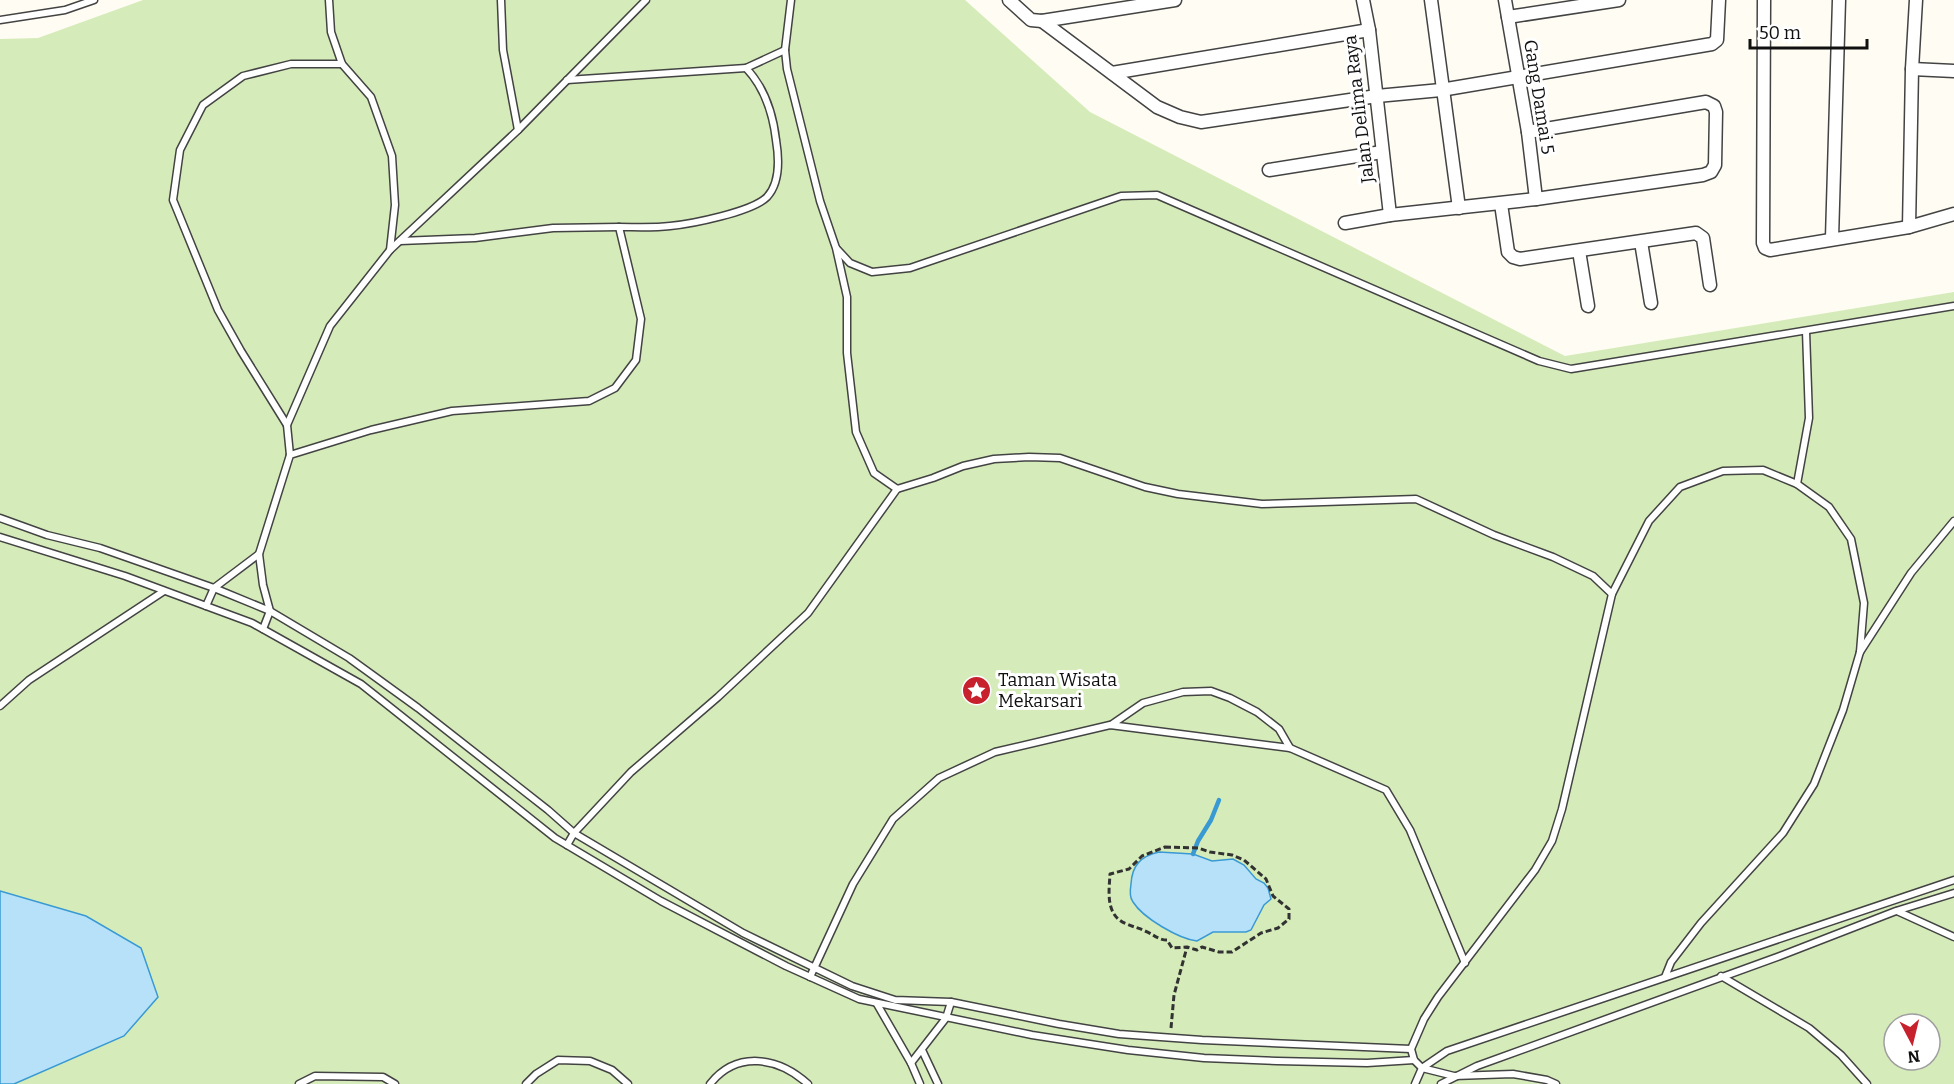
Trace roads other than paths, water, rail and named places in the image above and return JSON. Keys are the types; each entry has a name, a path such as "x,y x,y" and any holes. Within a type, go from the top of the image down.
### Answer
{"street":[{"path":"1009,0 1031,20 1042,21 1137,3 1175,0"},
{"name":"Jalan Delima Raya","path":"1363,0 1369,30 1390,215"},
{"path":"1431,0 1459,208"},
{"name":"Gang Damai 5","path":"1505,0 1528,132 1536,199"},
{"path":"1508,17 1618,0"},
{"path":"1042,21 1157,107 1201,123 1377,96 1442,90 1712,44 1717,40 1719,0"},
{"path":"1764,0 1763,243 1765,248 1770,250 1909,227 1954,214"},
{"path":"1832,238 1839,0"},
{"path":"1909,227 1912,69 1916,0"},
{"path":"1112,73 1369,30"},
{"path":"1912,69 1954,71"},
{"path":"1345,223 1390,215 1501,204 1702,175 1711,172 1715,165 1716,112 1714,106 1706,102 1528,132"},
{"path":"1269,170 1382,152"},
{"path":"1501,204 1508,252 1513,257 1520,259 1696,233 1703,238 1710,285"},
{"path":"1641,242 1651,303"},
{"path":"1579,251 1588,306"}],"lane":[{"path":"0,20 66,10 94,0"},
{"path":"328,0 331,32 342,64 371,97 392,156 395,205 390,250"},
{"path":"501,0 503,50 518,130"},
{"path":"287,425 330,326 390,250 518,130 646,0"},
{"path":"791,0 786,50 787,69 820,201 836,248 847,297 847,353 856,432 874,472 897,489"},
{"path":"567,80 746,68 786,50"},
{"path":"263,629 270,611 263,585 259,554 290,455 287,425 218,310 173,200 180,150 203,105 243,76 291,64 342,64"},
{"path":"400,241 475,238 553,228 670,226 739,212 766,198 777,178 778,153 774,123 756,78 746,68"},
{"path":"836,248 850,263 872,272 910,268 1121,196 1156,195 1539,361 1571,369 1954,306"},
{"path":"290,455 371,430 452,411 589,401 615,388 636,360 641,319 619,227"},
{"path":"1797,484 1809,418 1806,331"},
{"path":"567,845 574,833 631,772 718,697 808,613 897,489 963,466 994,459 1060,458 1145,487 1252,503 1306,504 1416,499 1494,535 1553,557 1593,576 1612,594"},
{"path":"1556,1084 1547,1080 1513,1074 1454,1076 1422,1068 1414,1060 1411,1049 1424,1019 1438,997 1535,870 1552,841 1562,809 1612,594 1649,521 1680,487 1723,471 1763,470 1797,484 1829,507 1851,539 1864,603 1860,652 1843,710 1814,784 1784,833 1701,923 1671,962 1665,977"},
{"path":"0,518 47,535 100,548 214,588 270,611 348,658 392,689 548,810 574,833 743,933 852,986 895,1000 951,1002 1119,1034 1411,1049"},
{"path":"1860,652 1911,573 1954,521"},
{"path":"2,538 125,576 252,623 361,684 555,838 661,902 810,977 859,999 1043,1037 1128,1050 1204,1058 1367,1063 1414,1060"},
{"path":"206,606 214,588 259,554"},
{"path":"0,706 29,680 164,591"},
{"path":"810,977 853,885 893,819 939,778 995,752 1110,725 1143,703 1183,692 1211,692 1230,698 1257,712 1279,729 1290,748"},
{"path":"1110,725 1290,748 1386,790 1410,830 1465,963"},
{"path":"1415,1084 1422,1068 1447,1051 1954,880"},
{"path":"1441,1084 1477,1066 1780,956 1896,911 1954,893"},
{"path":"1896,911 1954,938"},
{"path":"1721,976 1809,1028 1841,1055 1867,1084"},
{"path":"878,994 877,1004 911,1063 920,1084"},
{"path":"911,1063 946,1018 951,1002"},
{"path":"922,1050 938,1084"},
{"path":"526,1084 558,1059 590,1061 612,1070 627,1084"},
{"path":"710,1084 718,1074 737,1062 757,1060 797,1074 808,1084"},
{"path":"299,1084 315,1076 382,1077 395,1084"}],"water":[{"path":"1159,852 1193,854 1212,861 1233,859 1244,865 1256,879 1264,883 1271,899 1264,905 1251,930 1213,932 1197,941 1181,936 1145,915 1131,898 1133,872 1139,862"},
{"path":"0,891 86,916 141,948 158,997 124,1036 14,1084 0,1084"}],"waterway":[{"path":"1193,854 1219,800"}],"place":[{"name":"Taman Wisata Mekarsari","path":"977,690"}]}
